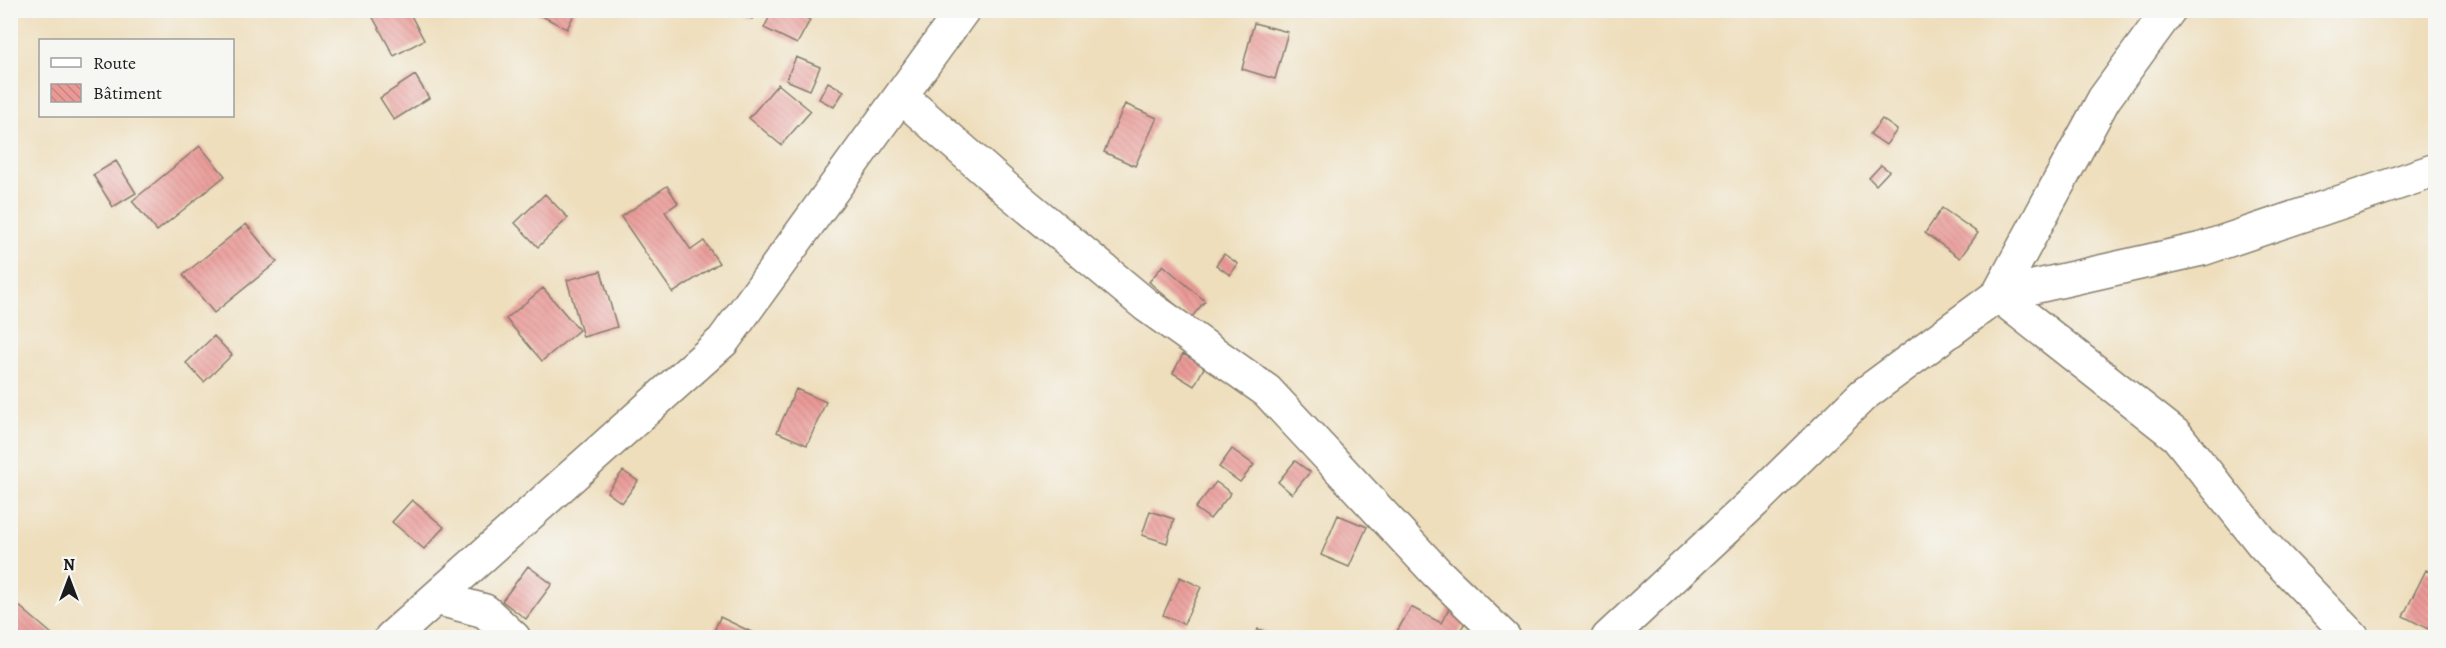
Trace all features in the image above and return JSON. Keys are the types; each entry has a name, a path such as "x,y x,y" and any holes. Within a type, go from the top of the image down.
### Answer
{"street":[{"path":"391,638 723,341 963,10"},
{"path":"1998,295 2104,99 2169,10"},
{"path":"902,97 1010,192 1146,305 1267,391 1436,572 1504,638"},
{"path":"1608,638 1758,498 1863,395 1998,295 2202,249 2436,170"},
{"path":"1998,295 2177,436 2262,543 2353,638"},
{"path":"436,598 484,611 514,638"}],"building":[{"path":"369,10 408,10 424,40 394,56"},
{"path":"538,10 576,10 567,29 536,13"},
{"path":"733,10 756,10 752,19"},
{"path":"773,10 790,10 810,20 797,44 764,28"},
{"path":"1254,23 1288,32 1275,79 1242,69"},
{"path":"796,57 820,67 810,90 786,80"},
{"path":"415,75 429,98 394,120 380,98"},
{"path":"828,82 844,91 834,107 819,99"},
{"path":"778,84 811,111 781,145 749,118"},
{"path":"1125,104 1157,118 1135,166 1104,152"},
{"path":"1882,119 1897,130 1886,145 1870,134"},
{"path":"200,146 225,176 157,231 132,201"},
{"path":"116,161 136,193 113,207 93,175"},
{"path":"1881,165 1889,171 1876,185 1869,178"},
{"path":"667,186 678,203 665,212 691,250 704,241 719,263 673,293 621,217"},
{"path":"545,194 568,218 538,247 515,223"},
{"path":"1942,208 1978,233 1960,258 1925,233"},
{"path":"246,224 277,262 214,313 183,275"},
{"path":"1224,254 1238,264 1230,275 1216,265"},
{"path":"1163,265 1205,301 1191,318 1149,282"},
{"path":"601,271 617,327 583,337 567,280"},
{"path":"543,288 579,330 542,361 506,319"},
{"path":"214,336 232,355 204,382 186,363"},
{"path":"1183,354 1205,366 1194,386 1173,373"},
{"path":"796,389 826,402 807,445 777,432"},
{"path":"1232,449 1254,465 1240,482 1219,467"},
{"path":"1295,461 1310,472 1292,494 1278,482"},
{"path":"623,471 638,481 622,503 607,492"},
{"path":"1216,482 1231,493 1210,519 1195,508"},
{"path":"412,500 444,527 424,549 392,522"},
{"path":"1150,511 1174,519 1167,543 1142,535"},
{"path":"1338,515 1367,527 1349,567 1321,555"},
{"path":"528,566 552,584 526,619 502,601"},
{"path":"2426,570 2436,575 2436,633 2403,616"},
{"path":"1180,577 1201,587 1184,624 1163,615"},
{"path":"18,605 52,634 49,638 10,638 10,614"},
{"path":"1451,605 1469,615 1456,638 1393,638 1411,607 1441,623"},
{"path":"720,617 764,638 711,638"},
{"path":"1258,629 1278,637 1278,638 1254,638"}]}
